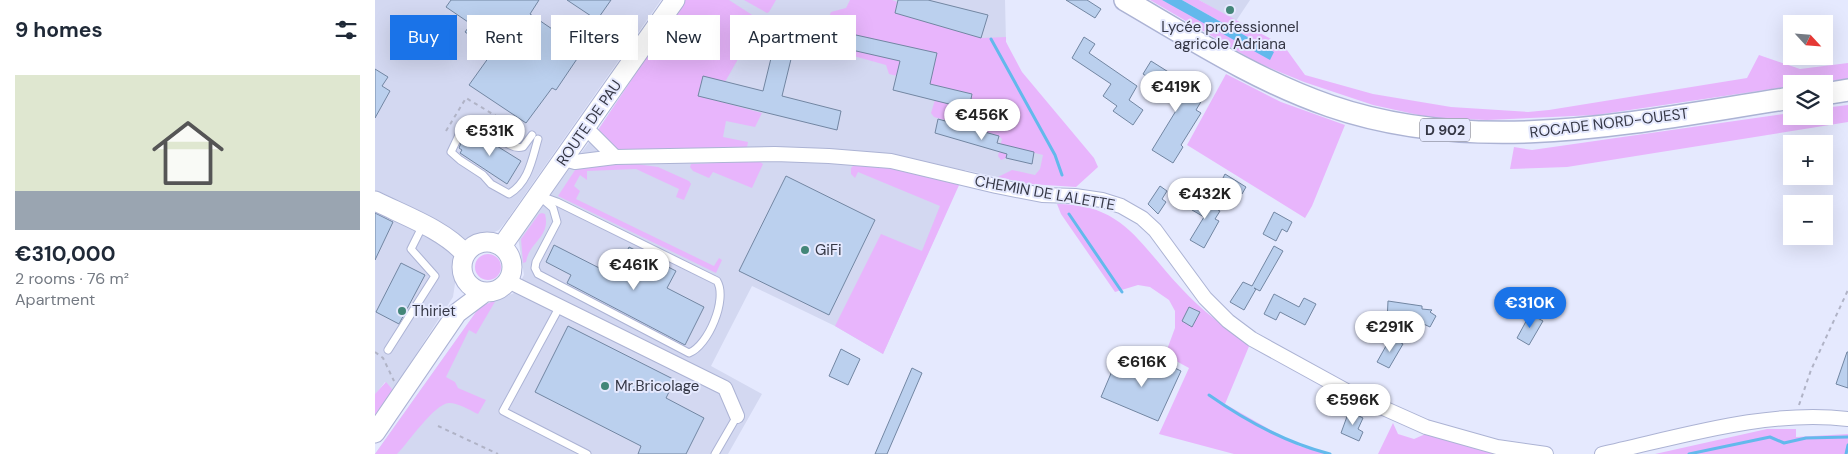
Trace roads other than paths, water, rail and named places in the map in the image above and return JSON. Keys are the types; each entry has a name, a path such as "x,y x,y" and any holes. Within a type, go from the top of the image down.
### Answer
{"main road":[{"name":"ROUTE DE PAU","path":"502,246 675,0"},
{"name":"ROCADE NORD-OUEST","path":"1125,0 1209,50 1268,81 1331,106 1378,119 1427,129 1486,133 1532,133 1577,129 1783,99"},
{"path":"1833,92 1848,90"},
{"path":"375,201 423,224 457,244 465,254"},
{"path":"375,433 457,313 485,292 502,287 509,281 513,266 511,258 502,246 495,242 478,243 465,254 462,262 465,279 457,313"},
{"path":"465,279 470,286 485,292"}],"street":[{"path":"586,128 615,157"},
{"name":"CHEMIN DE LALETTE","path":"564,159 575,162 615,157 775,154 891,162 1042,195 1075,196 1101,200 1121,206 1142,218 1155,230 1205,298 1228,320 1253,339 1351,394 1427,427 1497,447 1546,454"},
{"path":"509,281 725,388 737,416"},
{"path":"1602,454 1747,421 1829,416 1848,418"}],"lane":[{"path":"470,122 488,127 503,140 519,148 535,137 531,167 515,190 509,194 491,184 483,175 452,155 451,152 455,141 470,122"},
{"path":"537,195 557,202 717,281 720,290 717,311 709,331 695,351 689,353 538,274 535,268 536,262 557,222 553,208 537,195"},
{"path":"389,350 435,276 411,249 423,224"},
{"path":"560,306 503,412 587,454"},
{"path":"715,454 737,416"}],"water":[{"path":"1162,0 1182,0 1274,52 1270,60"}],"waterway":[{"path":"991,39 1055,155 1062,175"},
{"path":"1069,214 1122,292"},
{"path":"1209,395 1237,414 1267,430 1298,444 1330,454"},
{"path":"1689,454 1770,437 1784,443 1806,438 1848,437"},
{"path":"1846,454 1848,445"}],"place":[{"name":"Lycée professionnel agricole Adriana","path":"1230,10"},
{"name":"GiFi","path":"805,250"},
{"name":"Thiriet","path":"402,311"},
{"name":"Mr.Bricolage","path":"605,386"}]}
